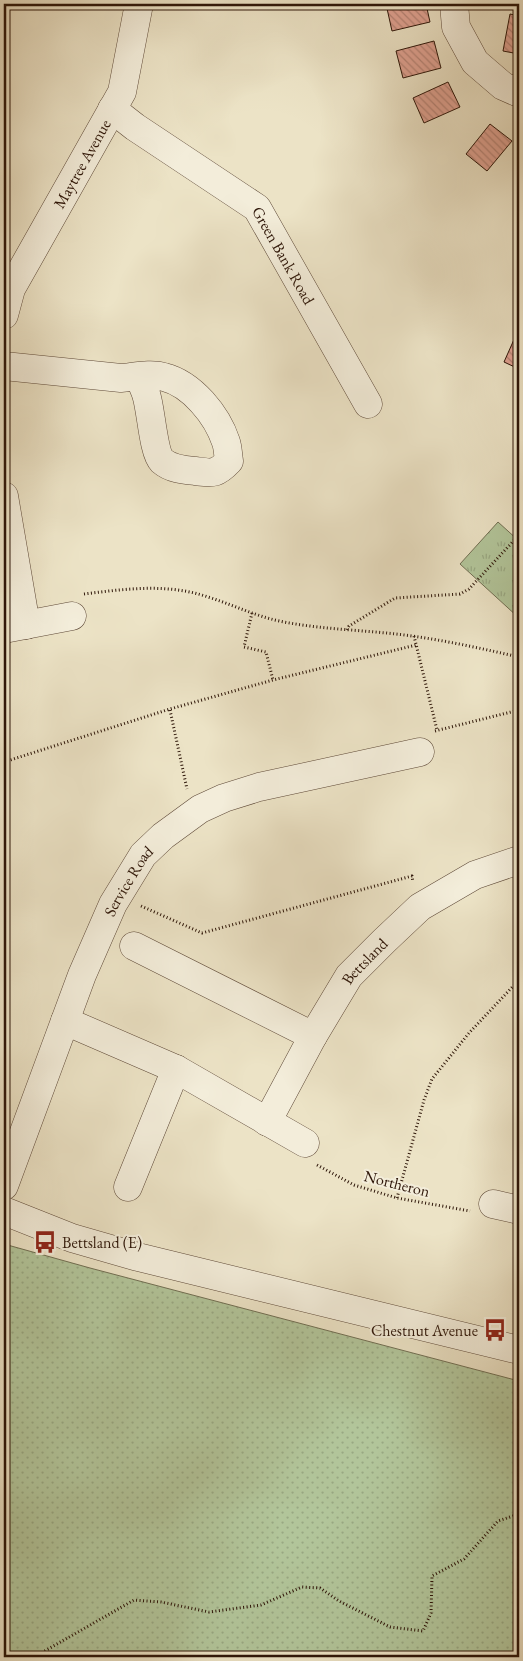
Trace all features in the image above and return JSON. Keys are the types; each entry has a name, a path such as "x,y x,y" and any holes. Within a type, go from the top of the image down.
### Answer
{"street":[{"name":"Maytree Avenue","path":"4,315 11,290 122,92 139,4"},
{"path":"454,4 456,28 475,62 503,86 519,93"},
{"name":"Green Bank Road","path":"112,109 135,127 257,208 368,404"},
{"path":"4,366 121,378 139,376"},
{"path":"4,496 15,627 72,616"},
{"name":"Service Road","path":"4,1186 82,975 113,904 143,855 163,836 192,814 224,798 259,787 420,752"},
{"name":"Bettsland","path":"267,1122 313,1036 349,976 420,907 475,875 519,860"},
{"path":"134,946 313,1036"},
{"path":"65,1021 198,1080 305,1143"},
{"path":"128,1187 176,1069"},
{"path":"4,1211 72,1238 138,1257 519,1350"}],"path":[{"path":"347,630 348,626 395,598 460,594 469,589 519,535"},
{"path":"72,616 69,596 136,588 161,589 207,596 252,613 285,622 414,636 519,657"},
{"path":"252,613 244,647 266,652 273,680"},
{"path":"414,636 437,730"},
{"path":"4,762 273,680 416,645"},
{"path":"170,710 192,814"},
{"path":"420,752 417,735 519,710"},
{"path":"118,896 202,933 412,876 420,907"},
{"path":"397,1198 424,1100 432,1079 468,1033 519,980"},
{"name":"Northeron","path":"305,1143 306,1159 354,1184 397,1198 479,1213 481,1202 506,1207"},
{"path":"4,1654 36,1656 134,1600 161,1602 209,1612 260,1605 302,1587 320,1588 339,1601 390,1627 423,1631 431,1613 432,1576 464,1559 498,1521 519,1514"}],"green space":[{"path":"498,522 519,541 519,618 460,564"},
{"path":"4,1244 519,1381 519,1657 4,1657"}],"building":[{"path":"386,4 426,4 430,22 392,31"},
{"path":"510,14 519,16 519,54 503,51"},
{"path":"434,41 441,68 403,78 396,51"},
{"path":"448,82 460,107 424,123 413,98"},
{"path":"490,124 512,141 487,171 466,154"},
{"path":"516,335 519,336 519,369 504,362"}],"place":[{"name":"Bettsland (E)","path":"45,1242"},
{"name":"Chestnut Avenue","path":"495,1330"}]}
